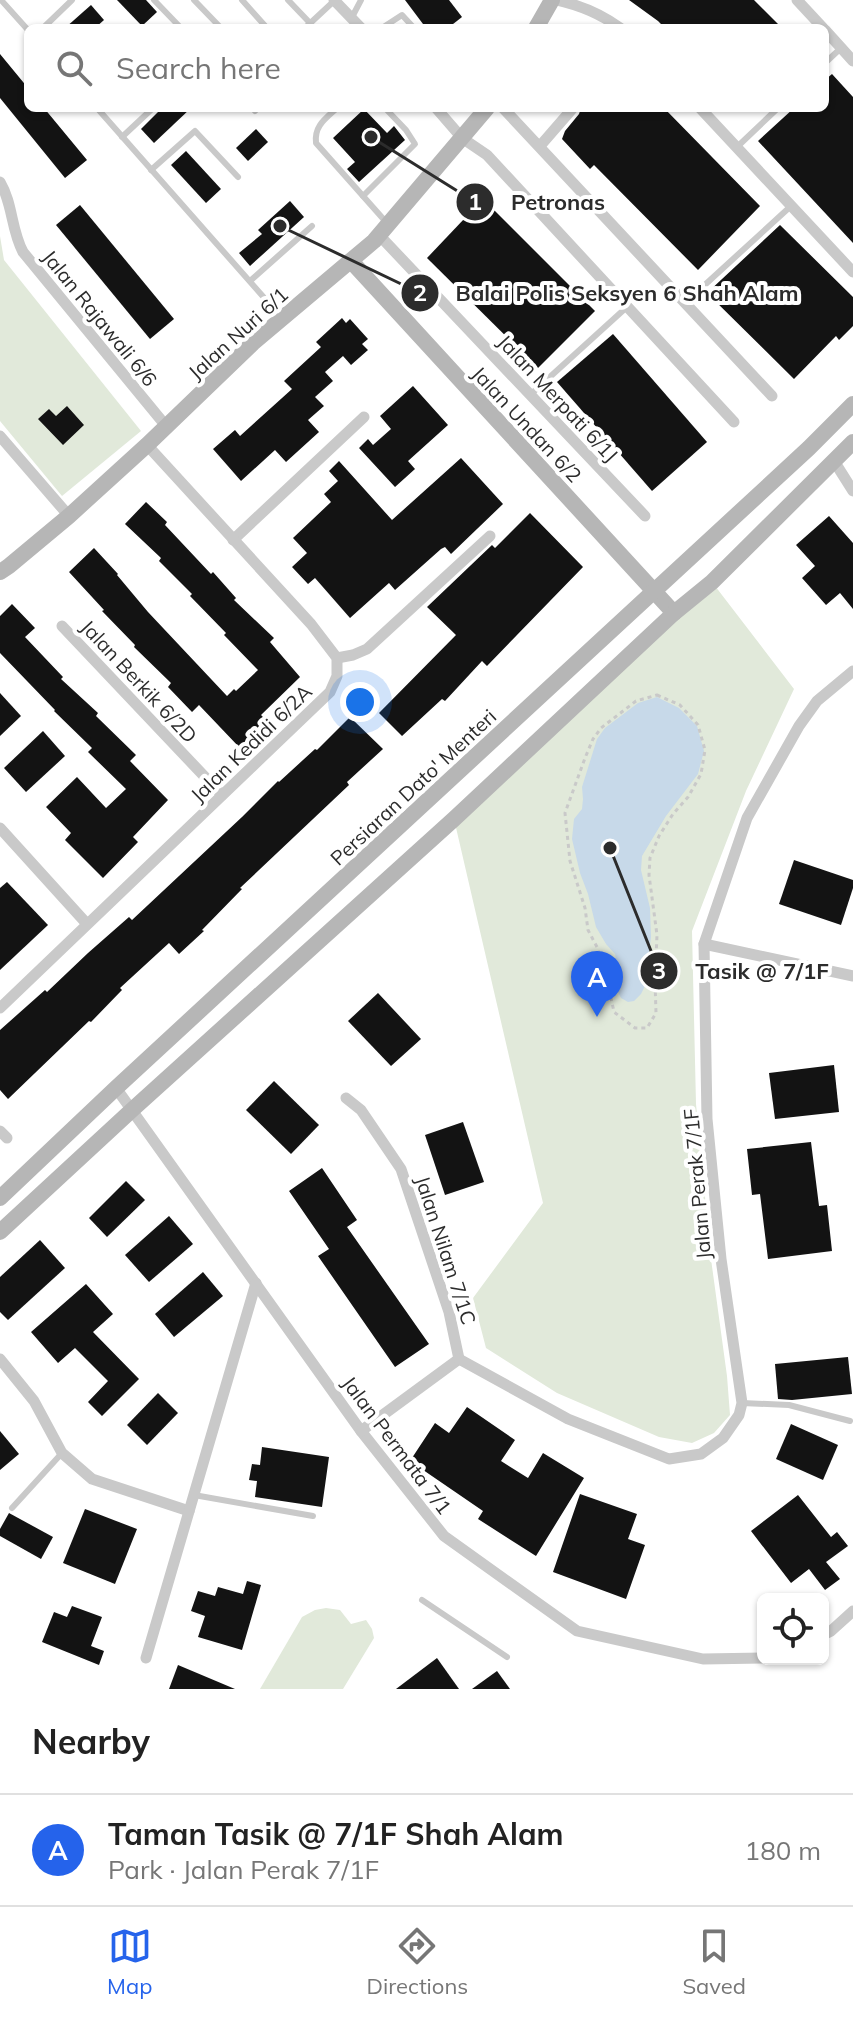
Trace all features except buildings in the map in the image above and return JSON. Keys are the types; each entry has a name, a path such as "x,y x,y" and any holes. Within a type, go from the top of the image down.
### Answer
{"main road":[{"path":"539,24 554,0"},
{"name":"Jalan Nuri 6/1","path":"0,572 69,516 282,318 384,230 484,112"},
{"name":"Jalan Undan 6/2","path":"351,261 674,613"},
{"name":"Persiaran Dato' Menteri","path":"0,1198 853,404"},
{"path":"0,1232 454,819 674,613 712,582 853,442"}],"street":[{"path":"334,0 357,24"},
{"path":"554,0 571,3 613,24"},
{"path":"797,0 819,24"},
{"path":"829,35 853,61"},
{"path":"439,112 462,138 487,155 734,422"},
{"path":"507,112 772,396"},
{"path":"540,146 570,112"},
{"path":"704,112 853,272"},
{"name":"Jalan Rajawali 6/6","path":"0,182 23,252 166,426"},
{"name":"Jalan Merpati 6/1J","path":"384,230 530,395 645,516"},
{"path":"233,540 364,417"},
{"path":"0,436 69,516"},
{"path":"147,445 311,624 337,658 367,649 490,536"},
{"path":"834,461 853,491"},
{"name":"Jalan Berkik 6/2D","path":"62,626 222,795"},
{"name":"Jalan Kedidi 6/2A","path":"0,1008 330,692 337,676 337,658"},
{"name":"Jalan Perak 7/1F","path":"742,1403 721,1259 707,1119 704,944 747,818 799,726 817,701 853,671"},
{"path":"0,828 87,924"},
{"path":"704,944 853,976"},
{"name":"Jalan Permata 7/1","path":"116,1088 361,1431 444,1536 577,1631 703,1659 757,1658"},
{"name":"Jalan Nilam 7/1C","path":"346,1098 361,1110 401,1169 449,1312 459,1359"},
{"path":"146,1658 256,1283"},
{"path":"0,1359 34,1401 62,1453 92,1479 189,1511"},
{"path":"361,1431 459,1359 568,1419 669,1459 701,1454 723,1438 739,1415 742,1403"},
{"path":"829,1632 853,1611"}],"lane":[{"path":"1,0 24,26"},
{"path":"47,24 72,0"},
{"path":"154,0 177,24"},
{"path":"194,0 217,24"},
{"path":"242,0 263,24"},
{"path":"288,0 306,24"},
{"path":"309,24 334,0"},
{"path":"351,19 361,0"},
{"path":"388,24 402,15 410,24"},
{"path":"829,59 841,48"},
{"path":"100,112 282,318"},
{"path":"122,137 149,112"},
{"path":"333,112 318,126 316,143 363,196 384,230"},
{"path":"363,196 415,144 389,112"},
{"path":"737,147 774,112"},
{"path":"151,170 195,131 238,177"},
{"path":"685,303 791,206"},
{"path":"250,281 312,226"},
{"path":"530,395 628,306"},
{"path":"742,1403 789,1405 850,1421"},
{"path":"12,1508 62,1453"},
{"path":"194,1495 313,1516"},
{"path":"422,1600 507,1657"}],"path":[{"path":"657,695 680,705 698,725 705,750 701,774 659,836 650,858 649,875 657,935 656,1013 647,1028 635,1028 614,1012 606,975 588,930 585,908 570,861 565,813 593,739 615,717 636,701 657,695"}],"green space":[{"path":"0,236 4,260 141,431 62,496 0,421"},
{"path":"712,582 794,689 746,791 692,931 696,1104 730,1415 714,1433 692,1443 659,1437 557,1393 486,1348 473,1298 543,1203 454,819"},
{"path":"326,1608 340,1610 351,1624 366,1620 374,1638 343,1689 260,1689 302,1617"}],"water":[{"path":"657,697 679,708 697,726 704,751 698,774 666,816 642,856 641,870 650,908 651,937 645,986 634,1001 628,1002 621,998 614,984 615,954 596,927 572,839 574,819 582,809 582,787 597,739 605,728 638,703"}],"place":[{"name":"Petronas","path":"371,137"},
{"name":"Balai Polis Seksyen 6 Shah Alam","path":"280,226"},
{"name":"Tasik @ 7/1F","path":"610,848"},
{"name":"Taman Tasik @ 7/1F Shah Alam","path":"597,1017"}]}
